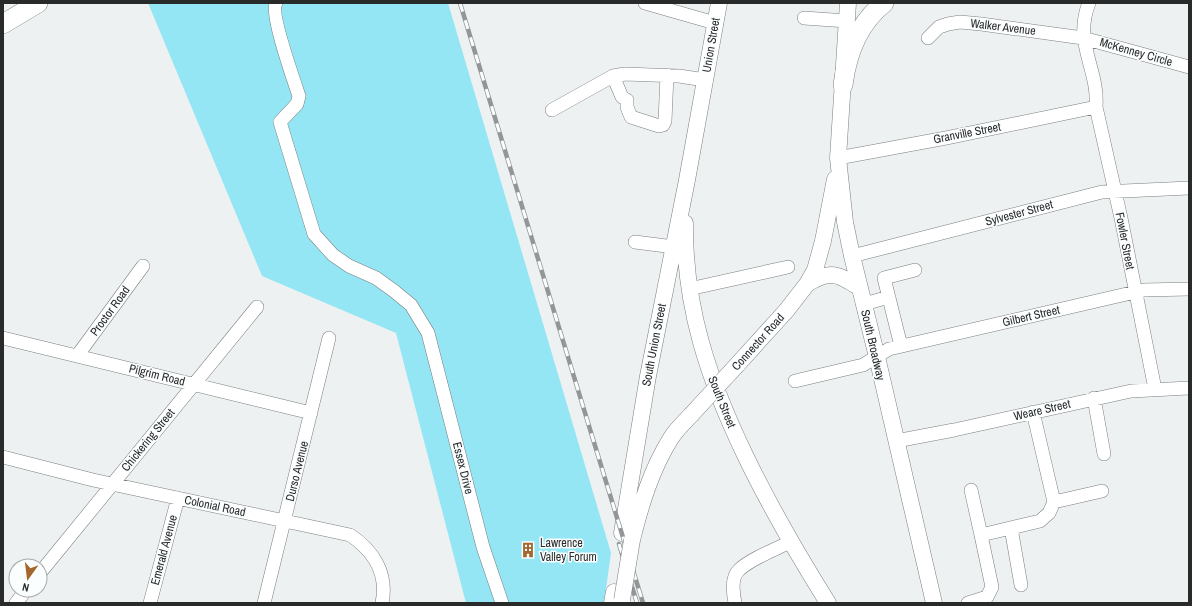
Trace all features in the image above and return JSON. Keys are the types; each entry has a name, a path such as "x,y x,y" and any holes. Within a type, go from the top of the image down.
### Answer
{"highway":[{"path":"3,24 38,3"},
{"path":"843,85 847,62 859,31 870,16 884,3"}],"main road":[{"name":"Union Street","path":"704,84 719,3"},
{"name":"South Broadway","path":"848,3 838,158 845,222 934,603"},
{"name":"South Union Street","path":"617,599 627,537 648,376 687,180 704,84"},
{"name":"Connector Road","path":"627,537 657,461 672,437 786,311 807,284 814,270 827,228 838,158"},
{"name":"South Street","path":"687,180 685,236 687,278 697,332 710,374 728,420 757,480 790,542 828,603"},
{"path":"807,284 818,277 835,275 842,277 860,288"}],"street":[{"name":"Essex Drive","path":"276,3 274,6 276,20 299,96 297,104 280,122 314,234 334,255 349,266 376,278 394,291 411,306 428,332 483,547 502,603"},
{"path":"645,3 715,23"},
{"name":"Fowler Street","path":"1089,3 1083,25 1084,38 1096,94 1096,107 1136,292 1155,389"},
{"path":"804,18 847,21"},
{"name":"Walker Avenue","path":"928,38 942,26 960,22 1084,38"},
{"name":"McKenney Circle","path":"1084,38 1189,67"},
{"path":"552,110 613,76 625,74 667,75 704,84"},
{"path":"613,76 622,97 627,100 626,107 631,117 659,126 663,125 665,121 667,75"},
{"name":"Granville Street","path":"838,158 1096,107"},
{"name":"Sylvester Street","path":"852,256 1102,192 1189,188"},
{"path":"635,242 674,247"},
{"name":"Proctor Road","path":"77,356 143,266"},
{"path":"690,289 788,267"},
{"path":"901,346 884,278 915,270"},
{"name":"Gilbert Street","path":"795,381 863,365 889,348 1144,290 1189,289"},
{"path":"864,304 889,297"},
{"name":"Chickering Street","path":"48,563 258,307"},
{"name":"Pilgrim Road","path":"3,338 311,413"},
{"name":"Durso Avenue","path":"264,603 329,338"},
{"name":"Weare Street","path":"896,441 954,430 1131,390 1189,388"},
{"path":"1094,398 1104,454"},
{"path":"981,535 1040,521 1049,513 1054,502 1033,412"},
{"name":"Colonial Road","path":"3,457 112,484 350,536 362,543 374,556 380,571 382,603"},
{"path":"968,603 988,600 992,587 971,490"},
{"path":"1054,502 1102,491"},
{"name":"Emerald Avenue","path":"150,603 178,498"},
{"path":"1011,528 1020,585"},
{"path":"735,603 733,592 738,570 750,562 790,542"}],"shaded area":[{"path":"148,3 448,3 611,553 604,603 466,603 396,333 262,276"}],"railway":[{"path":"460,3 643,603"},
{"path":"619,544 637,603"}],"place":[{"name":"Lawrence Valley Forum","path":"528,550"}]}
